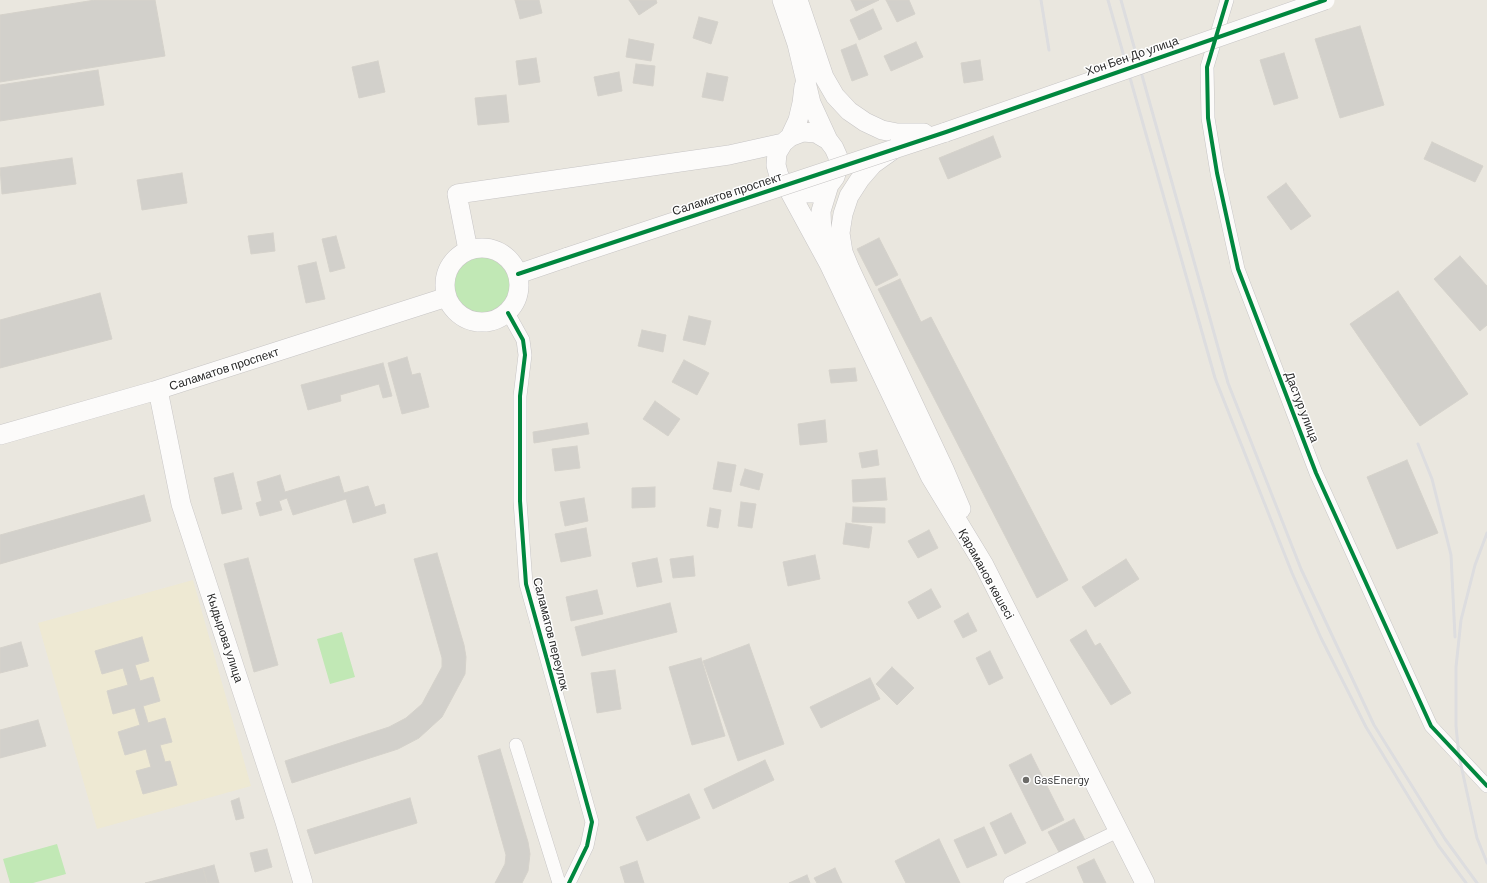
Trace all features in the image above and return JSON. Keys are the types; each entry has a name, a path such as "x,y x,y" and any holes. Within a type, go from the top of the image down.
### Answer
{"street":[{"path":"782,0 797,44 811,103 828,140 838,157 838,167 835,177 829,185 821,211 822,236 829,264"},
{"path":"798,0 824,77 835,96 849,111 865,122 882,130 914,134 946,132"},
{"name":"Дастур улица","path":"1227,0 1207,67 1208,118 1238,269 1316,473 1431,726 1487,786"},
{"name":"Хон Бен До улица","path":"946,132 1325,0"},
{"path":"805,80 798,120 778,153 776,165 782,180 829,264"},
{"path":"468,250 457,194 729,155 786,140 803,132 816,133 828,140"},
{"name":"Саламатов проспект","path":"518,274 946,132"},
{"path":"894,149 873,164 860,179 849,196 840,233 843,252 944,468 984,565"},
{"path":"729,155 749,158 764,164 793,190 802,194 817,192 829,185"},
{"path":"483,247 498,251 511,261 518,274 520,288 516,302 508,313 495,320 480,322 466,319 454,310 447,297 445,283 448,269 456,258 468,250 483,247"},
{"name":"Қараманов көшесі","path":"829,264 930,476 984,565 1145,883"},
{"name":"Саламатов проспект","path":"0,434 158,390 447,297"},
{"name":"Саламатов переулок","path":"508,313 523,340 525,355 520,396 520,501 526,584 592,822 587,846 569,883"},
{"name":"Кыдырова улица","path":"158,390 181,504 285,822 303,883"},
{"path":"516,745 536,817 559,883"},
{"path":"1010,883 1118,831"}],"shaded area":[{"path":"193,580 251,786 97,829 38,623"}],"green space":[{"path":"482,256 498,261 506,269 511,285 506,301 498,309 482,314 466,309 458,301 453,285 458,269 466,261"},
{"path":"342,632 355,677 330,684 317,639"},
{"path":"57,844 66,874 33,883 10,883 3,859"}],"building":[{"path":"95,0 155,0 165,56 0,82 0,15"},
{"path":"515,0 539,0 542,13 520,19"},
{"path":"629,0 656,0 657,3 639,15"},
{"path":"851,0 879,0 856,11"},
{"path":"886,0 909,0 915,14 897,22"},
{"path":"873,9 882,29 859,40 850,20"},
{"path":"699,17 718,22 711,44 693,38"},
{"path":"1360,26 1384,105 1340,118 1315,39"},
{"path":"629,39 654,44 651,61 626,57"},
{"path":"916,42 923,57 891,71 884,56"},
{"path":"856,44 868,75 852,81 841,50"},
{"path":"1284,53 1298,98 1274,105 1260,60"},
{"path":"536,58 540,82 519,85 516,61"},
{"path":"980,60 983,80 964,83 961,63"},
{"path":"378,61 385,92 359,98 352,67"},
{"path":"636,64 655,66 653,86 633,83"},
{"path":"98,70 104,105 0,121 0,85"},
{"path":"619,72 622,91 598,96 594,77"},
{"path":"707,73 728,77 723,101 702,97"},
{"path":"506,95 509,122 478,125 475,98"},
{"path":"993,136 1001,157 948,179 939,158"},
{"path":"1432,142 1483,166 1475,182 1424,159"},
{"path":"72,158 76,184 2,194 0,168"},
{"path":"182,173 187,203 142,210 137,180"},
{"path":"1286,183 1311,216 1291,230 1267,197"},
{"path":"273,233 275,251 251,254 248,236"},
{"path":"336,236 345,268 330,272 322,239"},
{"path":"879,238 898,275 876,286 857,249"},
{"path":"1460,256 1487,286 1487,325 1480,331 1434,279"},
{"path":"316,262 325,299 306,303 298,266"},
{"path":"900,279 921,322 931,317 1068,580 1037,598 878,289"},
{"path":"1398,291 1468,394 1420,426 1350,324"},
{"path":"100,293 112,339 0,368 0,320"},
{"path":"689,316 711,321 705,345 683,340"},
{"path":"642,330 666,335 663,352 638,346"},
{"path":"407,357 412,375 420,373 429,407 402,414 388,363"},
{"path":"684,360 709,373 697,395 672,382"},
{"path":"383,363 392,396 383,398 379,384 340,395 341,401 308,410 301,385"},
{"path":"855,368 857,381 831,383 829,370"},
{"path":"655,401 680,419 668,436 643,419"},
{"path":"825,420 827,442 800,445 798,424"},
{"path":"587,423 589,434 534,443 533,432"},
{"path":"577,446 580,468 555,471 552,449"},
{"path":"877,450 879,465 862,468 859,453"},
{"path":"1407,460 1438,533 1397,549 1367,477"},
{"path":"718,462 736,465 731,492 713,489"},
{"path":"745,469 763,474 759,490 740,485"},
{"path":"233,473 242,509 222,514 214,478"},
{"path":"280,475 285,492 339,476 344,493 368,486 375,507 384,504 386,513 353,523 346,499 293,515 287,498 279,501 282,510 260,516 256,503 262,501 257,482"},
{"path":"885,478 887,500 853,502 852,480"},
{"path":"655,487 655,507 632,508 632,488"},
{"path":"144,495 151,521 0,564 0,535"},
{"path":"584,498 588,521 565,526 560,502"},
{"path":"741,502 756,504 752,528 738,526"},
{"path":"853,507 885,508 885,523 852,522"},
{"path":"710,508 721,510 718,528 707,526"},
{"path":"846,523 872,527 869,548 843,544"},
{"path":"586,528 591,556 561,562 555,534"},
{"path":"929,530 938,548 918,558 908,541"},
{"path":"437,553 464,645 466,657 465,674 442,717 419,738 398,749 292,783 285,761 389,727 406,718 422,704 442,667 442,658 414,559"},
{"path":"815,555 820,579 788,586 783,562"},
{"path":"693,556 695,576 673,578 670,559"},
{"path":"248,558 278,665 254,672 224,564"},
{"path":"657,558 662,582 637,587 632,563"},
{"path":"1126,559 1139,579 1095,607 1082,587"},
{"path":"931,589 941,607 918,619 908,602"},
{"path":"597,590 603,614 571,621 566,597"},
{"path":"670,603 677,632 582,656 575,627"},
{"path":"968,613 977,631 963,638 954,621"},
{"path":"1086,630 1095,646 1100,643 1131,693 1111,705 1070,640"},
{"path":"142,637 149,661 135,665 140,681 153,677 160,701 143,706 148,723 165,718 172,742 160,745 165,762 170,761 177,785 143,794 136,771 151,767 146,749 125,755 118,732 140,725 135,708 113,714 107,691 128,685 123,668 102,674 95,651"},
{"path":"21,642 28,666 0,673 0,648"},
{"path":"749,644 784,744 738,761 703,661"},
{"path":"990,651 1003,678 989,685 976,658"},
{"path":"701,658 725,736 692,745 669,667"},
{"path":"892,667 914,688 897,705 876,684"},
{"path":"615,670 621,709 597,713 591,673"},
{"path":"870,678 880,699 821,728 810,707"},
{"path":"38,720 46,746 0,758 0,730"},
{"path":"500,749 528,842 530,854 528,871 522,883 495,883 505,864 506,855 478,756"},
{"path":"1031,754 1064,820 1042,831 1009,765"},
{"path":"765,760 774,780 713,809 704,789"},
{"path":"689,794 700,818 647,841 636,817"},
{"path":"239,798 244,818 236,820 231,801"},
{"path":"410,798 417,823 315,854 307,830"},
{"path":"1011,813 1026,843 1005,854 990,823"},
{"path":"1074,819 1085,840 1060,854 1048,832"},
{"path":"984,827 997,855 967,868 954,840"},
{"path":"939,839 960,883 906,883 895,861"},
{"path":"267,849 272,867 255,872 250,853"},
{"path":"1094,859 1106,883 1084,883 1077,867"},
{"path":"637,861 644,883 625,883 620,867"},
{"path":"214,865 219,883 207,883 203,868"},
{"path":"203,868 207,883 145,883"},
{"path":"835,868 842,883 817,883 814,878"},
{"path":"807,875 810,883 789,883"}],"railway":[{"path":"1041,0 1049,50"},
{"path":"1108,0 1215,378 1292,573 1321,638 1366,727 1438,845 1466,883"},
{"path":"1121,0 1228,383 1301,569 1374,725 1445,839 1477,883"},
{"path":"1418,444 1432,479 1451,555 1455,637"},
{"path":"1487,533 1475,565 1461,620 1456,667 1456,726 1459,756 1477,838 1487,863"}],"cycle path":[{"path":"1227,0 1207,67 1208,118 1217,173 1238,269 1316,473 1431,726 1487,786"},
{"path":"518,274 946,132 1325,0"},
{"path":"508,313 523,340 525,355 520,396 520,501 526,584 592,822 587,846 569,883"}],"place":[{"name":"GasEnergy","path":"1026,780"}]}
